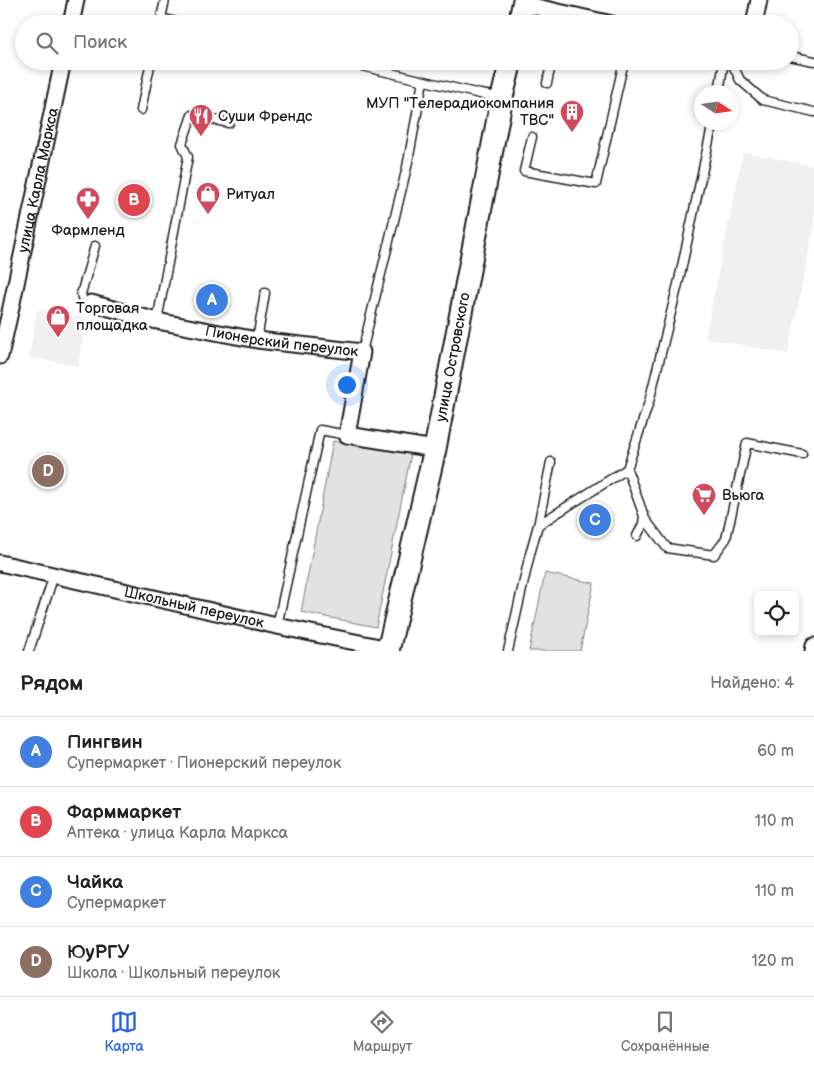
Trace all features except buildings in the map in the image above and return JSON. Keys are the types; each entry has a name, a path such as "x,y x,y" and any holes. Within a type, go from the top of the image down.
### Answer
{"street":[{"path":"73,15 76,0"},
{"path":"518,7 562,15"},
{"name":"улица Карла Маркса","path":"0,356 61,70"},
{"name":"улица Островского","path":"388,650 435,449 509,70"},
{"name":"Пионерский переулок","path":"83,301 157,321 257,340 362,352 347,435"},
{"path":"347,435 435,449"},
{"name":"Школьный переулок","path":"0,563 388,650"},
{"path":"813,651 814,646"}],"lane":[{"path":"161,15 165,0"},
{"path":"799,58 814,61"},
{"path":"141,110 150,70"},
{"path":"377,70 480,94 502,97"},
{"path":"547,83 550,70"},
{"path":"532,138 524,171 596,184 622,70"},
{"path":"720,85 723,70"},
{"path":"735,70 740,80 763,100 814,112"},
{"path":"362,352 407,167 423,81"},
{"path":"157,321 188,157 182,144 192,115 229,123"},
{"path":"710,130 679,280 654,383 627,469 645,519 667,548 714,555 726,539 747,443 802,454"},
{"path":"83,301 81,294 95,246"},
{"path":"257,340 265,293"},
{"path":"277,626 320,430 347,435"},
{"path":"508,651 538,526 551,462"},
{"path":"538,526 627,469"},
{"path":"637,536 643,524 644,515"},
{"path":"40,651 30,650 54,575"}],"shaded area":[{"path":"743,152 814,166 814,227 788,354 705,338"},
{"name":"Торговая площадка","path":"37,310 86,318 78,366 29,357"},
{"path":"333,441 411,454 376,627 301,612"},
{"path":"545,573 594,583 580,651 529,651"}],"place":[{"name":"МУП \"Телерадиокомпания ТВС\"","path":"572,133"},
{"name":"Суши Френдс","path":"201,137"},
{"name":"Фарммаркет","path":"134,200"},
{"name":"Ритуал","path":"208,215"},
{"name":"Фармленд","path":"88,220"},
{"name":"Пингвин","path":"212,300"},
{"name":"Торговая площадка","path":"58,338"},
{"name":"ЮуРГУ","path":"48,471"},
{"name":"Вьюга","path":"704,516"},
{"name":"Чайка","path":"595,520"}]}
